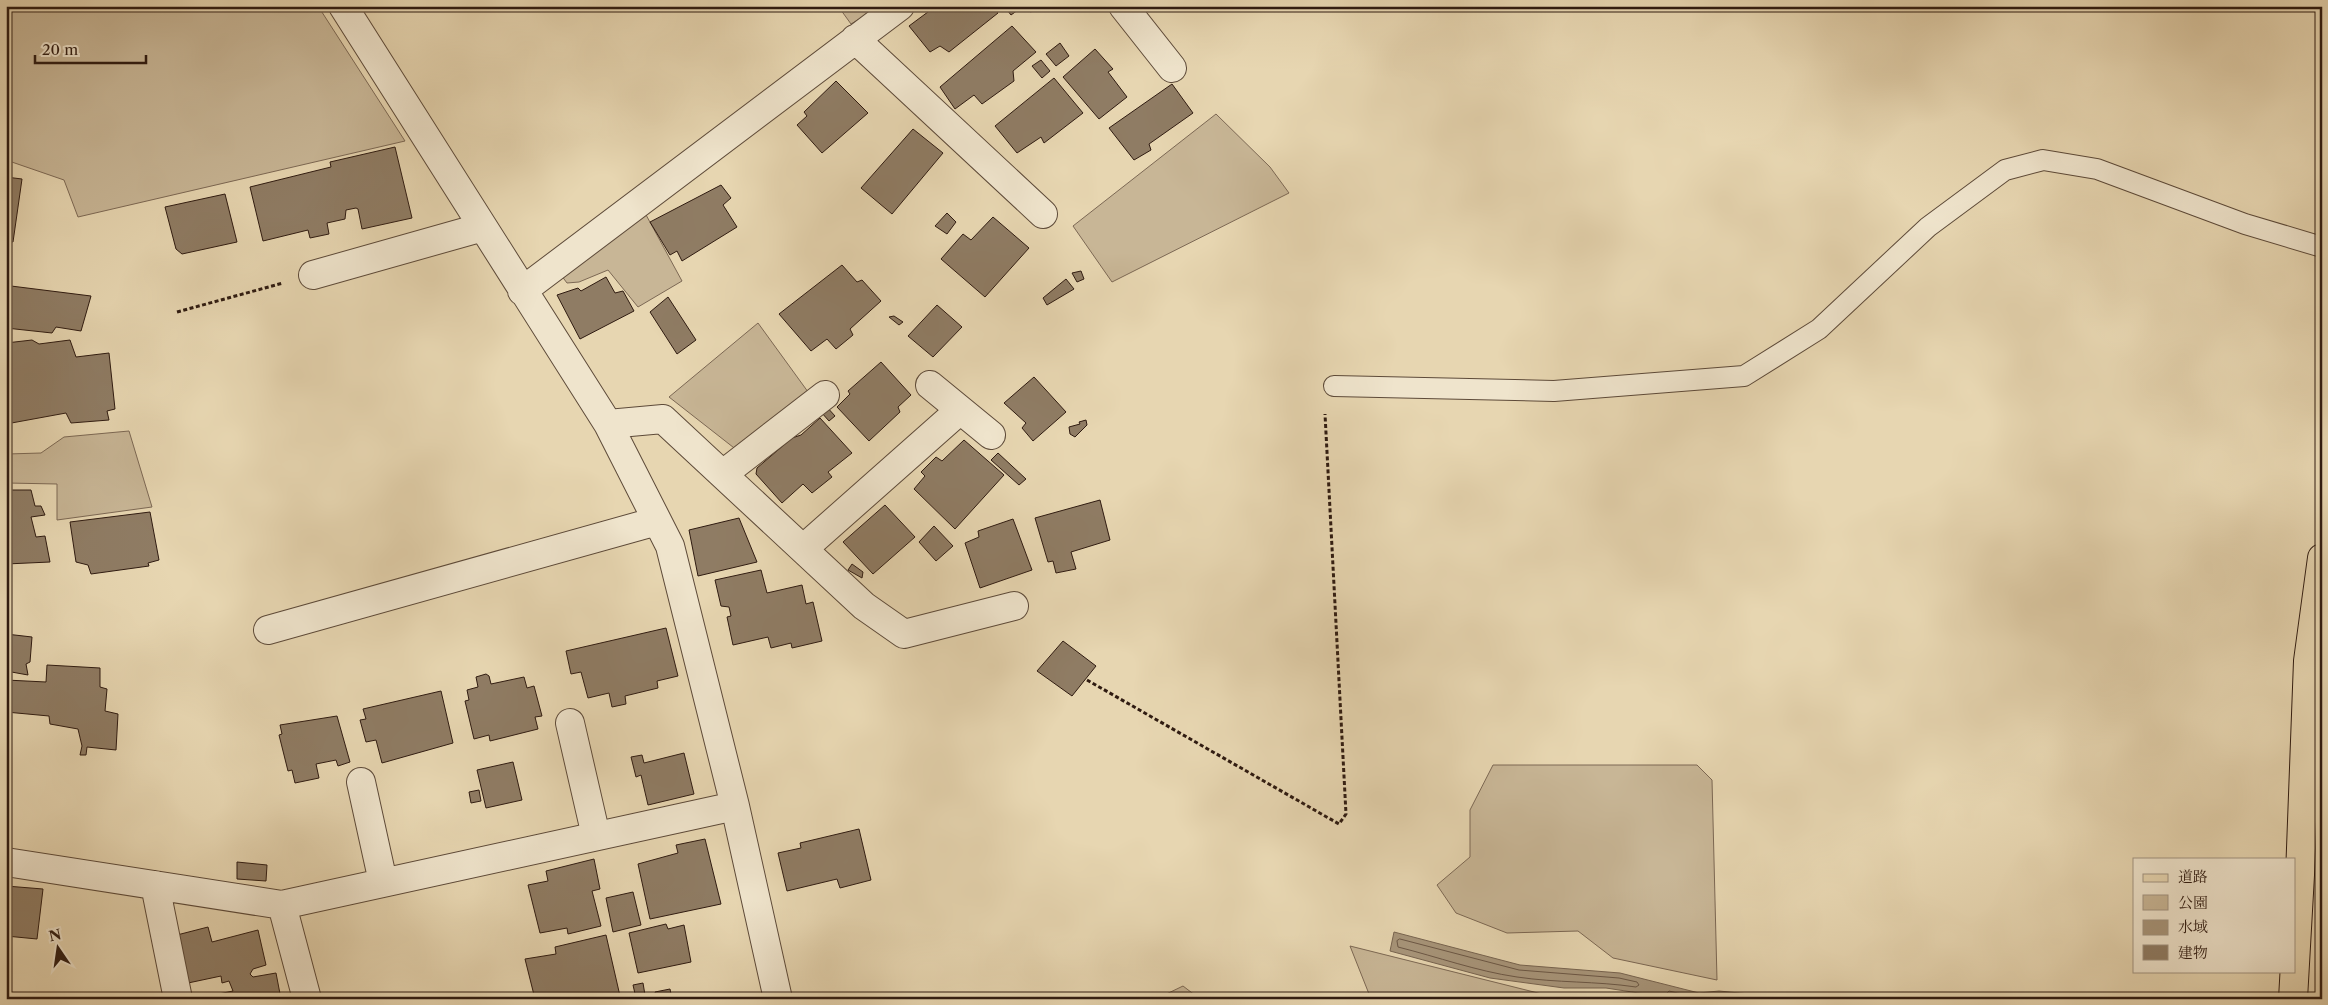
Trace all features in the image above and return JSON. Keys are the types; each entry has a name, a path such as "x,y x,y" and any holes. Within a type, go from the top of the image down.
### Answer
{"main road":[{"path":"2296,946 2308,661 2322,558"},
{"path":"2293,999 2295,972"}],"street":[{"path":"343,6 608,424 670,546 735,806 778,999"},
{"path":"522,291 900,6"},
{"path":"1123,6 1172,68"},
{"path":"855,39 1044,214"},
{"path":"313,275 483,227"},
{"path":"930,385 991,435"},
{"path":"723,474 825,395"},
{"path":"803,549 960,410"},
{"path":"608,424 663,419 864,606 904,634 1014,606"},
{"path":"268,630 657,521"},
{"path":"570,723 596,836"},
{"path":"361,782 383,882"},
{"path":"6,862 282,905 735,806"},
{"path":"155,884 178,999"},
{"path":"282,905 307,999"}],"lane":[{"path":"1334,386 1554,391 1744,376 1819,329 1928,227 2005,170 2043,160 2097,169 2245,224 2322,247"}],"path":[{"path":"177,312 313,275"},
{"path":"1086,680 1339,824 1346,814 1324,384 1334,386"}],"green space":[{"path":"6,6 318,6 405,141 78,217 64,180 6,160"},
{"path":"838,6 881,6 851,24"},
{"path":"1216,114 1270,167 1289,193 1112,282 1073,226"},
{"path":"645,213 682,281 638,307 608,270 579,282 567,283 558,271"},
{"path":"758,323 811,396 738,451 669,397"},
{"path":"129,431 152,507 57,520 57,484 7,483 7,454 41,453 64,437"},
{"path":"1493,765 1697,765 1712,780 1717,980 1613,958 1578,931 1507,933 1456,913 1437,885 1470,857 1470,810"},
{"path":"1350,946 1558,998 1559,999 1371,999"},
{"path":"1183,986 1200,999 1156,999"}],"water":[{"path":"1394,932 1520,965 1620,973 1699,993 1719,991 1800,999 1678,999 1606,988 1564,988 1490,978 1390,951"}],"building":[{"path":"936,6 993,6 998,13 949,52 940,46 930,52 909,26"},
{"path":"1004,6 1039,6 1031,12 1022,7 1011,15"},
{"path":"1012,26 1036,52 1013,71 1014,81 982,104 974,95 955,109 940,87"},
{"path":"1060,43 1069,56 1056,66 1046,54"},
{"path":"1095,49 1113,69 1108,72 1127,97 1099,119 1063,77"},
{"path":"1041,60 1050,71 1042,78 1032,66"},
{"path":"1054,78 1083,113 1044,143 1041,137 1017,153 995,126"},
{"path":"836,81 868,113 822,153 797,125 807,116 804,112"},
{"path":"1172,84 1193,113 1149,144 1151,150 1134,160 1109,128"},
{"path":"913,129 943,153 892,214 861,188"},
{"path":"395,147 412,218 362,229 358,209 356,208 346,210 345,219 327,223 329,234 310,238 308,230 263,241 250,187 331,167 330,162"},
{"path":"6,177 22,179 13,242 6,241"},
{"path":"721,185 731,198 723,205 737,227 682,261 677,251 670,255 650,222"},
{"path":"225,194 237,242 182,254 176,249 165,207"},
{"path":"947,213 956,222 947,234 935,226"},
{"path":"993,217 1029,248 985,297 941,259 963,234 971,240"},
{"path":"842,265 857,282 862,280 881,301 850,329 853,335 836,349 827,339 811,351 779,314"},
{"path":"1081,271 1084,279 1077,282 1072,273"},
{"path":"606,277 615,293 623,291 634,311 580,339 557,295 578,288 581,291"},
{"path":"1066,279 1074,289 1047,305 1043,298"},
{"path":"11,286 91,296 81,331 56,327 52,333 6,328"},
{"path":"668,297 696,340 677,354 650,312"},
{"path":"937,305 962,327 933,357 908,336"},
{"path":"894,316 903,322 899,325 889,317"},
{"path":"32,340 39,344 70,340 76,357 109,353 115,409 107,411 109,420 71,423 66,413 6,424 6,343"},
{"path":"881,362 911,395 898,407 900,412 869,441 837,407 850,394 848,391"},
{"path":"1034,377 1066,412 1033,441 1022,428 1026,423 1004,403"},
{"path":"826,406 835,416 829,421 821,412"},
{"path":"820,418 852,453 828,472 832,477 812,493 803,484 782,503 756,474 757,468 792,438 801,435"},
{"path":"1086,420 1087,425 1075,437 1070,434 1069,427"},
{"path":"964,440 1004,475 955,529 914,489 925,476 921,472 936,457 942,461"},
{"path":"998,453 1026,479 1019,485 991,460"},
{"path":"6,490 31,490 35,506 41,506 45,515 31,517 36,537 45,536 50,562 6,564"},
{"path":"1100,500 1110,540 1071,552 1076,569 1056,573 1053,561 1048,562 1035,518"},
{"path":"885,505 915,537 873,574 843,542"},
{"path":"150,512 159,560 148,563 149,566 91,574 88,565 76,562 70,522"},
{"path":"739,518 757,562 698,576 689,530"},
{"path":"1013,519 1032,570 980,588 965,543 979,537 978,531"},
{"path":"934,526 953,546 936,561 919,542"},
{"path":"852,564 863,572 862,578 848,570"},
{"path":"761,570 767,593 802,585 806,604 813,602 822,641 792,648 791,643 771,648 768,637 733,645 727,617 731,616 729,607 721,606 715,580"},
{"path":"666,628 678,676 657,681 658,688 625,696 626,704 612,707 609,693 588,698 581,672 571,674 566,651"},
{"path":"6,634 32,637 30,662 26,664 28,675 6,671"},
{"path":"1063,641 1096,666 1072,696 1037,671"},
{"path":"47,665 100,668 100,687 107,689 105,711 118,714 116,750 87,747 86,755 80,755 82,746 78,729 50,724 49,716 6,712 6,680 46,682"},
{"path":"486,674 489,676 491,684 524,677 527,688 534,686 542,716 535,717 538,729 490,741 489,735 474,739 465,701 469,700 467,690 478,687 476,677"},
{"path":"441,691 453,743 382,763 376,740 366,742 360,720 366,719 363,709"},
{"path":"337,716 350,762 338,766 336,760 316,764 319,778 295,783 292,770 288,771 279,735 282,734 280,725"},
{"path":"684,753 694,794 648,805 641,775 636,777 631,757 642,755 644,763"},
{"path":"513,762 522,800 486,808 477,770"},
{"path":"479,790 481,801 471,803 469,792"},
{"path":"859,829 871,880 840,888 837,879 787,891 778,853 801,848 800,843"},
{"path":"705,839 721,904 650,919 638,864 678,853 676,845"},
{"path":"594,859 600,889 592,891 601,926 568,934 567,928 540,933 528,885 548,881 546,871"},
{"path":"237,862 267,865 266,881 237,879"},
{"path":"6,886 43,889 37,939 6,936"},
{"path":"633,892 641,925 613,932 606,898"},
{"path":"666,924 668,929 684,925 691,962 638,973 629,933"},
{"path":"208,927 212,942 258,930 266,965 253,969 250,974 253,977 276,973 281,999 194,999 233,991 229,981 222,983 221,976 188,983 177,935"},
{"path":"606,935 620,996 607,999 535,999 525,959 556,954 555,947"},
{"path":"643,983 645,995 636,998 633,985"},
{"path":"670,989 672,999 657,999 655,992"}]}
